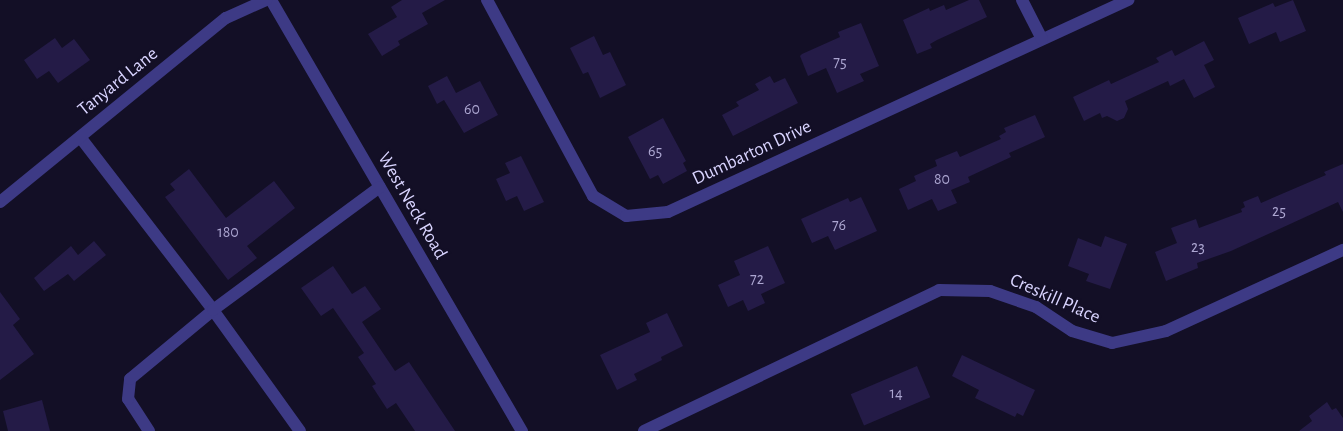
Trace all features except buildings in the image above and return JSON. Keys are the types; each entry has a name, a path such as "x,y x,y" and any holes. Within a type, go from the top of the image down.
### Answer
{"street":[{"name":"Tanyard Lane","path":"0,202 226,18 266,0"},
{"name":"West Neck Road","path":"270,0 522,431"},
{"name":"Dumbarton Drive","path":"487,0 593,196 626,216 668,212 1128,0"},
{"path":"1022,0 1042,39"},
{"path":"80,137 213,310 300,431"},
{"path":"149,431 128,399 130,379 213,310 380,187"},
{"name":"Creskill Place","path":"644,431 939,290 990,291 1036,307 1072,331 1112,343 1166,331 1343,250"}]}
